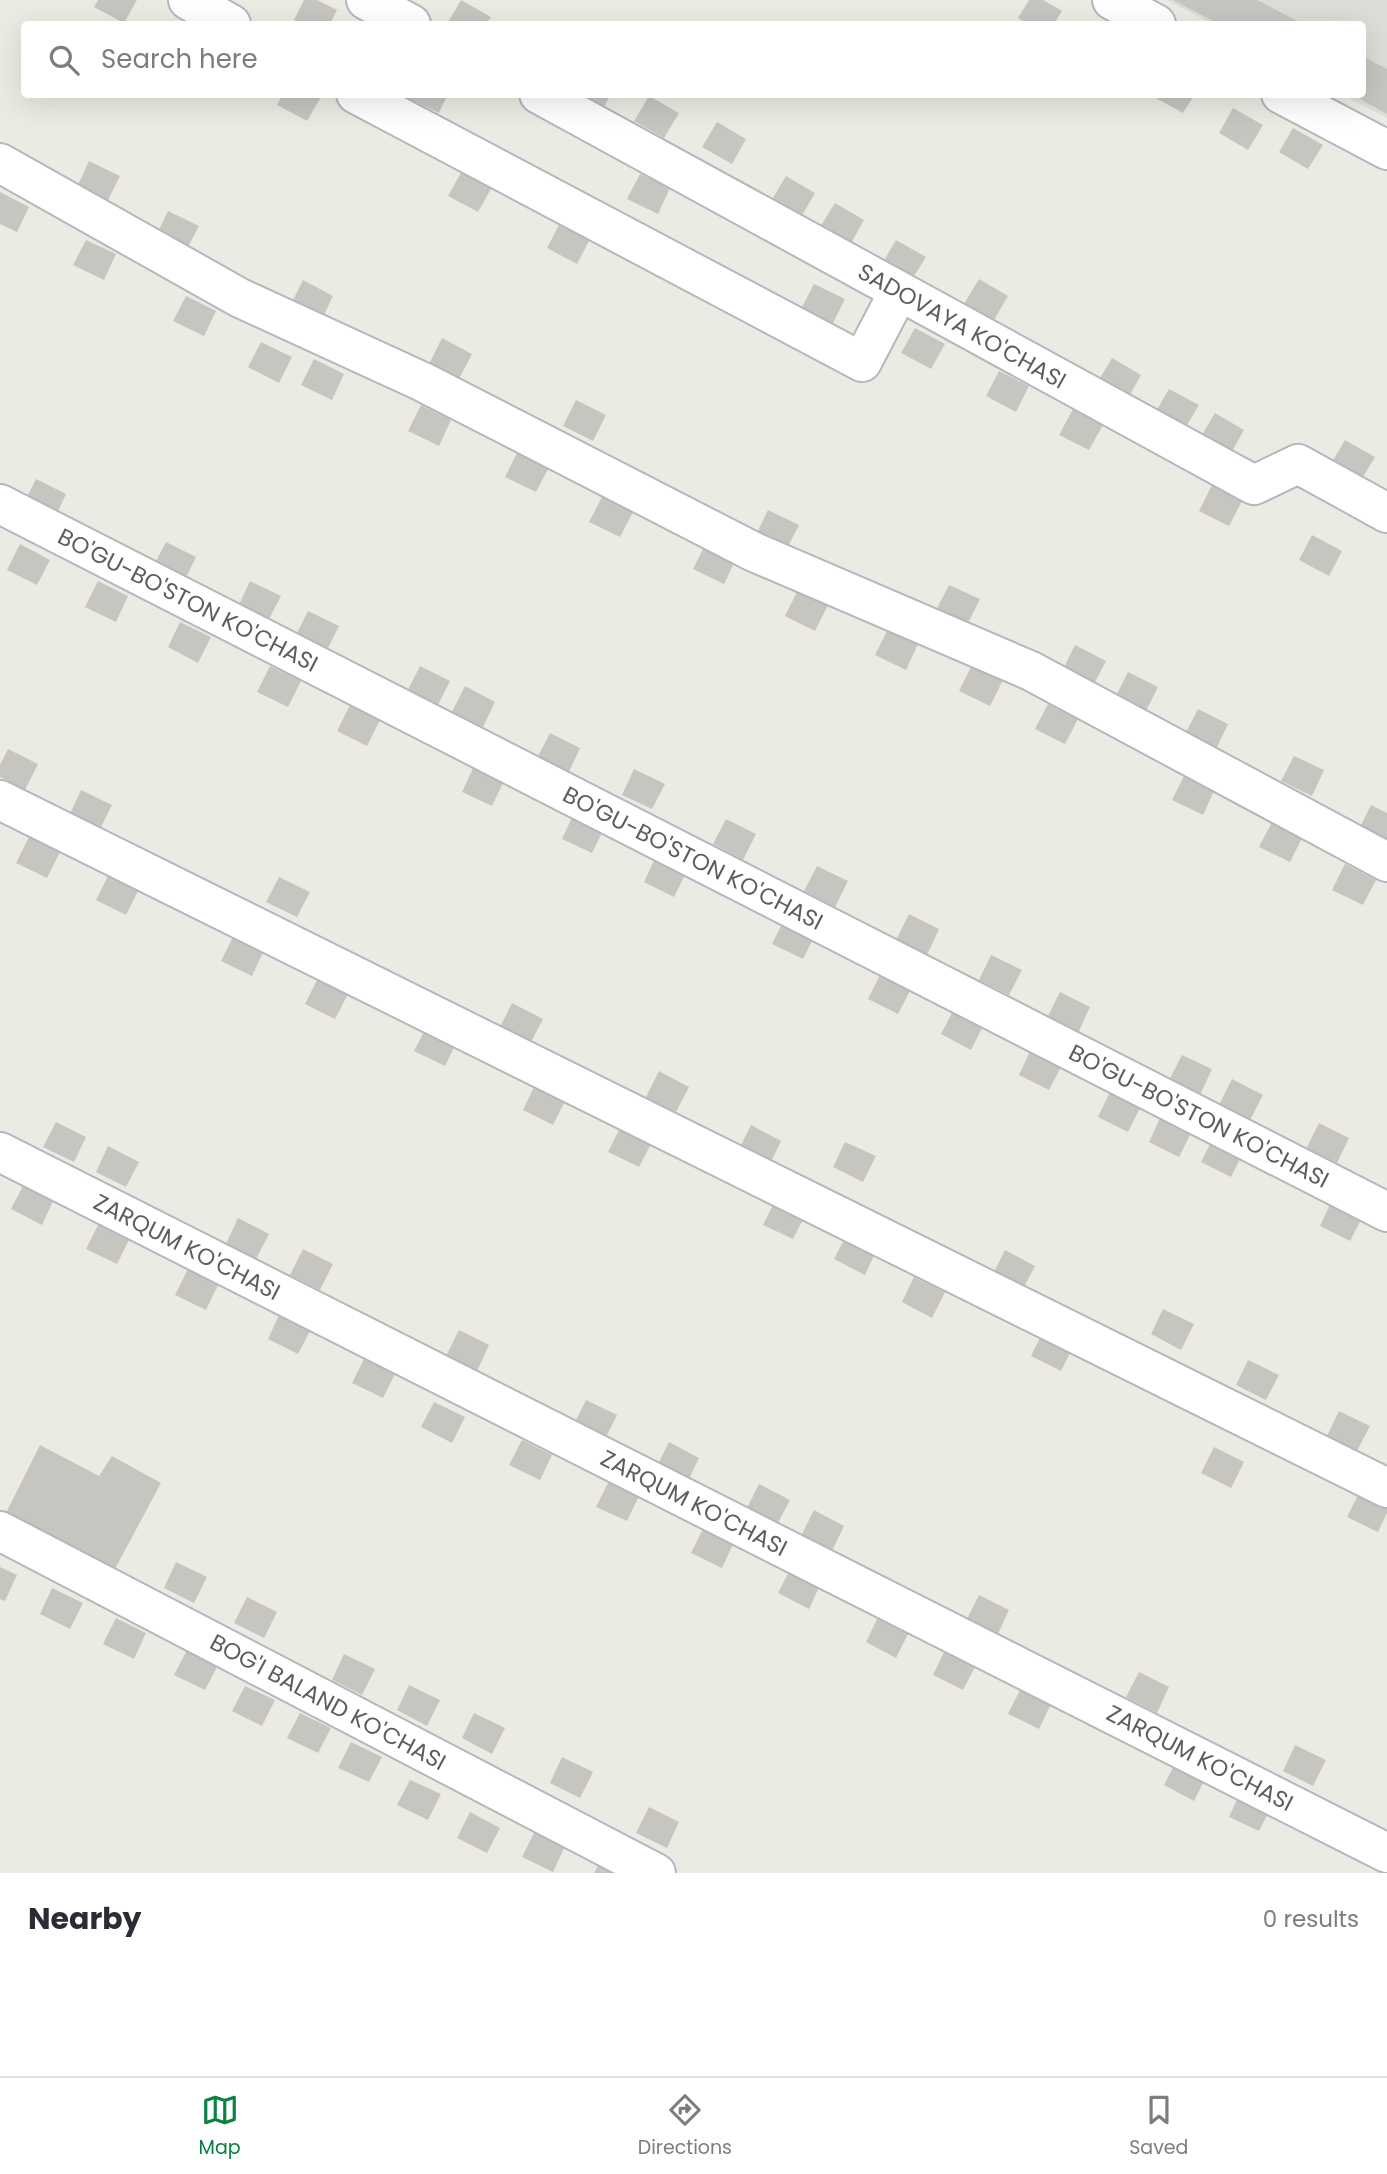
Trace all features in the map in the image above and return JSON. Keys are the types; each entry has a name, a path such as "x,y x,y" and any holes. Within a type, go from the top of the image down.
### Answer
{"street":[{"path":"188,0 226,21"},
{"path":"366,0 405,21"},
{"path":"1112,0 1150,21"},
{"path":"364,98 862,362 899,291"},
{"name":"SADOVAYA KO'CHASI","path":"546,98 1254,485 1298,464 1387,513"},
{"path":"1289,98 1387,150"},
{"path":"0,163 240,298 423,382 754,552 1031,671 1387,862"},
{"name":"BO'GU-BO'STON KO'CHASI","path":"0,504 1387,1212"},
{"path":"0,800 1387,1488"},
{"name":"ZARQUM KO'CHASI","path":"0,1152 1387,1853"},
{"name":"BOG'I BALAND KO'CHASI","path":"0,1531 656,1873"}],"shaded area":[{"path":"1167,0 1387,0 1387,118 1349,98 1366,98 1366,21 1206,21"}],"building":[{"path":"98,0 137,0 125,21 94,7"},
{"path":"304,0 317,0 337,10 332,21 294,20"},
{"path":"461,0 491,17 488,21 449,21"},
{"path":"1029,0 1043,0 1062,11 1056,21 1023,21 1018,18"},
{"path":"1173,0 1257,0 1297,21 1213,21"},
{"path":"1366,58 1387,69 1387,114 1358,98 1366,98"},
{"path":"281,98 320,98 307,121 277,105"},
{"path":"408,98 446,98 439,113"},
{"path":"581,98 609,98 602,111"},
{"path":"648,98 679,113 664,138 634,121"},
{"path":"1156,98 1192,98 1183,113"},
{"path":"1233,108 1263,125 1248,150 1219,133"},
{"path":"717,122 746,139 732,164 702,147"},
{"path":"1293,128 1323,145 1308,169 1279,152"},
{"path":"89,161 120,176 107,202 77,187"},
{"path":"462,171 492,187 478,212 448,196"},
{"path":"640,174 670,188 658,214 627,199"},
{"path":"786,176 815,193 801,217 771,201"},
{"path":"0,192 29,207 17,232 0,224"},
{"path":"835,203 864,220 850,245 820,227"},
{"path":"168,211 199,226 186,251 156,236"},
{"path":"560,223 590,239 577,264 547,248"},
{"path":"86,240 116,254 104,280 73,265"},
{"path":"896,240 926,257 911,281 882,264"},
{"path":"979,279 1008,296 994,320 964,304"},
{"path":"303,280 333,296 321,321 290,306"},
{"path":"814,284 845,299 832,325 801,309"},
{"path":"186,296 216,311 204,336 173,321"},
{"path":"915,328 945,344 931,369 901,353"},
{"path":"442,338 472,354 459,379 429,364"},
{"path":"261,342 292,357 279,383 248,367"},
{"path":"1112,358 1141,375 1127,400 1097,383"},
{"path":"314,359 344,374 332,400 301,385"},
{"path":"999,371 1029,386 1016,412 986,396"},
{"path":"1169,389 1199,405 1184,430 1155,413"},
{"path":"576,400 606,415 593,441 563,426"},
{"path":"421,405 451,420 439,446 408,431"},
{"path":"1073,409 1103,425 1089,450 1059,435"},
{"path":"1215,413 1244,430 1230,455 1200,438"},
{"path":"1345,440 1375,457 1360,482 1331,464"},
{"path":"518,451 549,467 536,492 505,477"},
{"path":"36,479 66,494 54,520 23,505"},
{"path":"1212,485 1242,501 1229,526 1199,511"},
{"path":"602,497 633,512 620,537 589,522"},
{"path":"768,510 799,525 786,550 756,535"},
{"path":"1312,535 1342,551 1329,576 1299,560"},
{"path":"166,542 196,557 184,582 153,567"},
{"path":"706,543 736,559 724,584 693,569"},
{"path":"20,544 50,560 37,585 7,570"},
{"path":"98,581 128,596 116,622 85,607"},
{"path":"250,581 281,596 268,621 238,607"},
{"path":"949,585 980,599 967,625 936,610"},
{"path":"798,590 828,605 815,631 785,616"},
{"path":"308,611 339,626 326,652 295,637"},
{"path":"180,622 211,637 198,663 168,647"},
{"path":"888,629 918,644 906,670 875,655"},
{"path":"1075,645 1106,661 1093,686 1062,671"},
{"path":"972,665 1003,680 990,706 959,691"},
{"path":"270,666 301,681 288,707 257,692"},
{"path":"420,666 450,681 437,707 407,692"},
{"path":"1128,672 1158,687 1145,713 1115,698"},
{"path":"465,686 495,702 483,727 452,712"},
{"path":"1048,704 1078,719 1065,744 1035,729"},
{"path":"350,705 380,720 367,746 337,731"},
{"path":"1198,709 1228,724 1216,749 1185,734"},
{"path":"550,733 580,748 568,774 537,758"},
{"path":"8,749 38,764 25,790 0,777 0,765"},
{"path":"1294,756 1324,770 1312,796 1281,781"},
{"path":"474,766 504,781 492,806 462,792"},
{"path":"634,769 665,784 652,809 622,795"},
{"path":"1185,774 1215,789 1203,815 1172,800"},
{"path":"81,790 112,805 99,831 69,816"},
{"path":"1371,805 1387,813 1387,845 1358,831"},
{"path":"574,813 605,827 592,853 562,839"},
{"path":"726,819 756,834 743,860 713,844"},
{"path":"1272,822 1303,836 1290,862 1259,847"},
{"path":"29,837 60,852 47,878 16,863"},
{"path":"656,856 687,871 674,897 644,882"},
{"path":"1345,864 1376,880 1363,905 1332,890"},
{"path":"817,866 848,881 835,907 804,891"},
{"path":"109,874 139,889 126,915 96,900"},
{"path":"279,877 310,892 297,917 266,902"},
{"path":"909,914 939,929 927,955 896,940"},
{"path":"785,918 816,933 803,959 772,944"},
{"path":"234,935 264,950 252,976 221,961"},
{"path":"991,955 1022,970 1009,995 979,980"},
{"path":"881,973 911,989 898,1014 868,999"},
{"path":"318,978 348,994 335,1019 305,1004"},
{"path":"1060,992 1090,1007 1078,1033 1047,1018"},
{"path":"512,1003 543,1019 530,1044 499,1029"},
{"path":"954,1009 984,1024 971,1050 941,1034"},
{"path":"427,1026 457,1041 445,1066 414,1051"},
{"path":"1031,1049 1062,1065 1049,1090 1019,1075"},
{"path":"1182,1055 1212,1069 1200,1095 1169,1080"},
{"path":"659,1071 689,1087 676,1112 646,1097"},
{"path":"1232,1079 1263,1095 1250,1120 1219,1105"},
{"path":"535,1085 566,1099 553,1125 523,1110"},
{"path":"1110,1092 1141,1106 1128,1132 1098,1117"},
{"path":"1161,1116 1192,1131 1179,1157 1149,1142"},
{"path":"56,1122 86,1137 74,1162 43,1147"},
{"path":"1319,1123 1349,1138 1337,1163 1306,1149"},
{"path":"751,1125 781,1141 769,1166 738,1151"},
{"path":"621,1126 652,1142 639,1167 608,1152"},
{"path":"1214,1136 1244,1151 1231,1177 1201,1162"},
{"path":"845,1142 876,1156 863,1182 833,1167"},
{"path":"108,1146 139,1162 126,1187 96,1172"},
{"path":"24,1184 54,1199 42,1225 11,1209"},
{"path":"776,1199 806,1214 793,1239 763,1225"},
{"path":"1332,1200 1363,1216 1350,1241 1320,1226"},
{"path":"238,1218 269,1234 256,1259 226,1244"},
{"path":"99,1223 130,1238 117,1264 86,1249"},
{"path":"847,1234 877,1249 865,1275 834,1259"},
{"path":"303,1249 333,1264 320,1290 290,1275"},
{"path":"1005,1250 1035,1266 1022,1291 992,1276"},
{"path":"188,1269 218,1285 206,1310 175,1295"},
{"path":"914,1277 945,1292 932,1318 902,1302"},
{"path":"1163,1309 1194,1324 1181,1350 1151,1334"},
{"path":"280,1313 311,1329 298,1354 268,1339"},
{"path":"459,1330 489,1345 477,1371 446,1356"},
{"path":"1044,1330 1074,1345 1061,1371 1031,1356"},
{"path":"365,1357 396,1372 383,1398 352,1383"},
{"path":"1248,1360 1279,1375 1266,1400 1236,1385"},
{"path":"586,1400 617,1415 604,1441 573,1426"},
{"path":"434,1402 465,1417 452,1443 421,1427"},
{"path":"1339,1411 1370,1426 1357,1451 1327,1436"},
{"path":"522,1440 552,1455 540,1480 509,1465"},
{"path":"669,1442 699,1458 687,1483 656,1468"},
{"path":"40,1445 99,1476 112,1456 161,1483 115,1569 6,1513"},
{"path":"1214,1447 1244,1462 1231,1488 1201,1473"},
{"path":"609,1481 639,1496 627,1521 596,1507"},
{"path":"759,1484 790,1500 777,1525 746,1510"},
{"path":"1360,1491 1387,1505 1387,1513 1378,1532 1347,1517"},
{"path":"814,1510 844,1526 832,1551 801,1536"},
{"path":"704,1527 734,1542 722,1568 691,1553"},
{"path":"176,1562 207,1577 194,1603 164,1588"},
{"path":"0,1567 17,1575 5,1601 0,1599"},
{"path":"791,1568 821,1583 809,1609 778,1593"},
{"path":"52,1588 83,1603 70,1629 40,1614"},
{"path":"979,1595 1009,1610 997,1636 966,1621"},
{"path":"247,1597 277,1612 264,1638 234,1623"},
{"path":"878,1617 909,1632 896,1658 866,1642"},
{"path":"116,1618 146,1633 134,1659 103,1644"},
{"path":"187,1650 218,1665 205,1690 174,1675"},
{"path":"945,1650 976,1665 963,1690 933,1675"},
{"path":"344,1654 375,1669 362,1695 332,1680"},
{"path":"1139,1672 1169,1687 1157,1713 1126,1697"},
{"path":"409,1685 440,1700 427,1726 397,1710"},
{"path":"245,1686 275,1700 262,1726 232,1711"},
{"path":"1021,1688 1051,1704 1039,1729 1008,1714"},
{"path":"300,1713 331,1728 318,1753 287,1738"},
{"path":"474,1713 505,1728 492,1754 462,1738"},
{"path":"351,1742 382,1757 369,1782 338,1768"},
{"path":"1295,1745 1326,1760 1313,1786 1283,1771"},
{"path":"562,1757 593,1772 580,1798 550,1783"},
{"path":"1177,1760 1207,1775 1194,1801 1164,1785"},
{"path":"410,1780 441,1794 428,1820 397,1805"},
{"path":"1241,1791 1272,1806 1259,1831 1229,1817"},
{"path":"649,1807 679,1822 667,1848 636,1833"},
{"path":"470,1812 500,1828 487,1853 457,1838"},
{"path":"535,1831 565,1846 553,1872 522,1857"},
{"path":"599,1864 618,1873 594,1873"}]}
